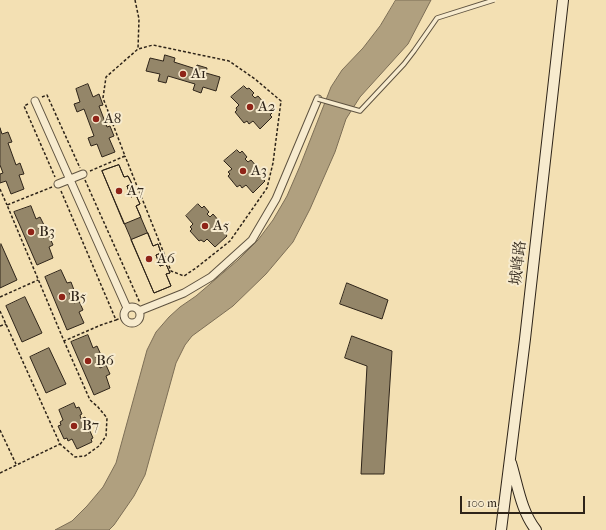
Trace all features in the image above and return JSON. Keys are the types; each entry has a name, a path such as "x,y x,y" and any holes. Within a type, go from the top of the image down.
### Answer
{"main road":[{"name":"城峰路","path":"501,530 534,269 563,0"},
{"path":"510,458 523,508 536,530"}],"street":[{"path":"141,310 140,317 135,323 127,322 123,317 127,308 133,306 141,310 184,293 211,278 252,240 276,199 318,100"},
{"path":"35,101 71,179 127,308"},
{"path":"58,184 83,174"}],"lane":[{"path":"318,100 360,111 404,64 437,18 494,0"}],"path":[{"path":"135,0 139,18 138,49"},
{"path":"153,45 229,61 255,79 281,101 267,188 230,241 184,276 171,271 125,156 103,98 106,77 138,49 153,45"},
{"path":"116,320 24,106 47,95 83,174 141,310"},
{"path":"83,174 125,156"},
{"path":"7,205 58,184"},
{"path":"0,189 90,400 107,418 106,436 100,446 84,456 75,457 60,444 0,311"},
{"path":"0,297 38,280"},
{"path":"64,340 123,317"},
{"path":"0,326 6,324"},
{"path":"0,430 17,465"},
{"path":"0,473 60,444"}],"shaded area":[{"path":"396,0 431,0 408,44 360,97 346,119 335,152 310,209 293,242 266,274 233,306 192,336 185,345 176,363 145,475 134,496 109,530 55,530 72,521 87,506 103,487 116,463 147,350 156,332 180,307 196,296 238,260 258,240 273,220 287,196 331,87 342,70 363,48 380,26"}],"building":[{"name":"A1","path":"165,55 175,58 174,62 196,69 197,65 207,68 206,73 220,77 216,91 203,87 201,93 193,90 195,84 168,76 166,83 158,81 160,74 146,71 150,58 163,61"},
{"name":"A8","path":"88,84 93,97 99,94 103,105 99,106 107,127 110,126 114,136 109,138 115,152 102,157 97,144 91,146 88,138 94,136 84,109 77,112 74,104 80,102 76,89"},
{"name":"A2","path":"244,86 247,89 249,88 254,93 252,95 255,98 258,96 265,104 263,106 265,109 267,108 272,113 270,115 272,117 260,129 253,121 249,124 247,121 244,123 235,112 239,105 231,97"},
{"path":"0,128 2,134 8,132 12,142 8,143 16,165 20,163 24,174 19,175 24,189 11,194 6,181 0,183 0,174 3,173 0,165"},
{"name":"A3","path":"237,150 240,153 242,151 247,157 245,159 248,162 251,160 258,168 255,170 258,173 260,171 265,177 263,179 265,181 253,193 246,185 242,188 240,185 237,187 228,176 230,174 228,172 232,169 224,161"},
{"name":"A7","path":"119,165 124,177 128,176 132,184 127,186 131,197 136,195 140,204 136,206 141,217 124,224 102,171"},
{"path":"119,165 124,177 128,176 132,184 127,186 131,197 136,195 140,204 136,206 153,246 158,244 161,253 156,255 160,266 166,264 170,273 166,274 171,286 154,293 102,171"},
{"name":"A5","path":"198,204 202,208 204,206 209,212 207,214 210,217 213,214 220,222 217,225 220,228 222,226 227,232 225,233 227,236 215,247 207,239 204,242 201,240 199,241 190,231 192,229 190,227 193,224 186,216"},
{"name":"B3","path":"31,206 36,219 40,217 44,225 39,228 43,238 49,236 53,245 49,247 53,258 37,265 14,212"},
{"name":"A6","path":"148,233 153,246 158,244 161,253 156,255 160,266 166,264 170,273 166,274 171,286 154,293 131,240"},
{"path":"1,244 17,280 0,288 0,245"},
{"name":"B5","path":"61,270 67,283 71,282 74,290 69,292 74,303 79,301 83,310 79,312 84,323 67,330 45,277"},
{"path":"347,283 388,300 382,319 340,304"},
{"path":"25,297 42,333 22,342 6,306"},
{"name":"B6","path":"88,335 93,348 97,346 101,355 96,357 100,368 106,365 110,374 106,376 110,388 94,395 71,342"},
{"path":"352,336 392,351 384,474 361,474 367,366 345,358"},
{"path":"49,348 66,384 46,393 30,357"},
{"name":"B7","path":"74,403 76,408 79,407 82,414 80,415 81,419 85,417 89,427 86,428 88,432 90,431 93,438 91,439 92,442 77,449 72,439 68,441 67,438 64,439 58,426 61,425 60,422 63,420 59,410"}],"place":[{"name":"A1","path":"183,74"},
{"name":"A2","path":"250,107"},
{"name":"A8","path":"96,119"},
{"name":"A3","path":"243,171"},
{"name":"A7","path":"119,191"},
{"name":"A5","path":"205,226"},
{"name":"B3","path":"31,232"},
{"name":"A6","path":"149,259"},
{"name":"B5","path":"62,297"},
{"name":"B6","path":"88,361"},
{"name":"B7","path":"74,426"}]}
